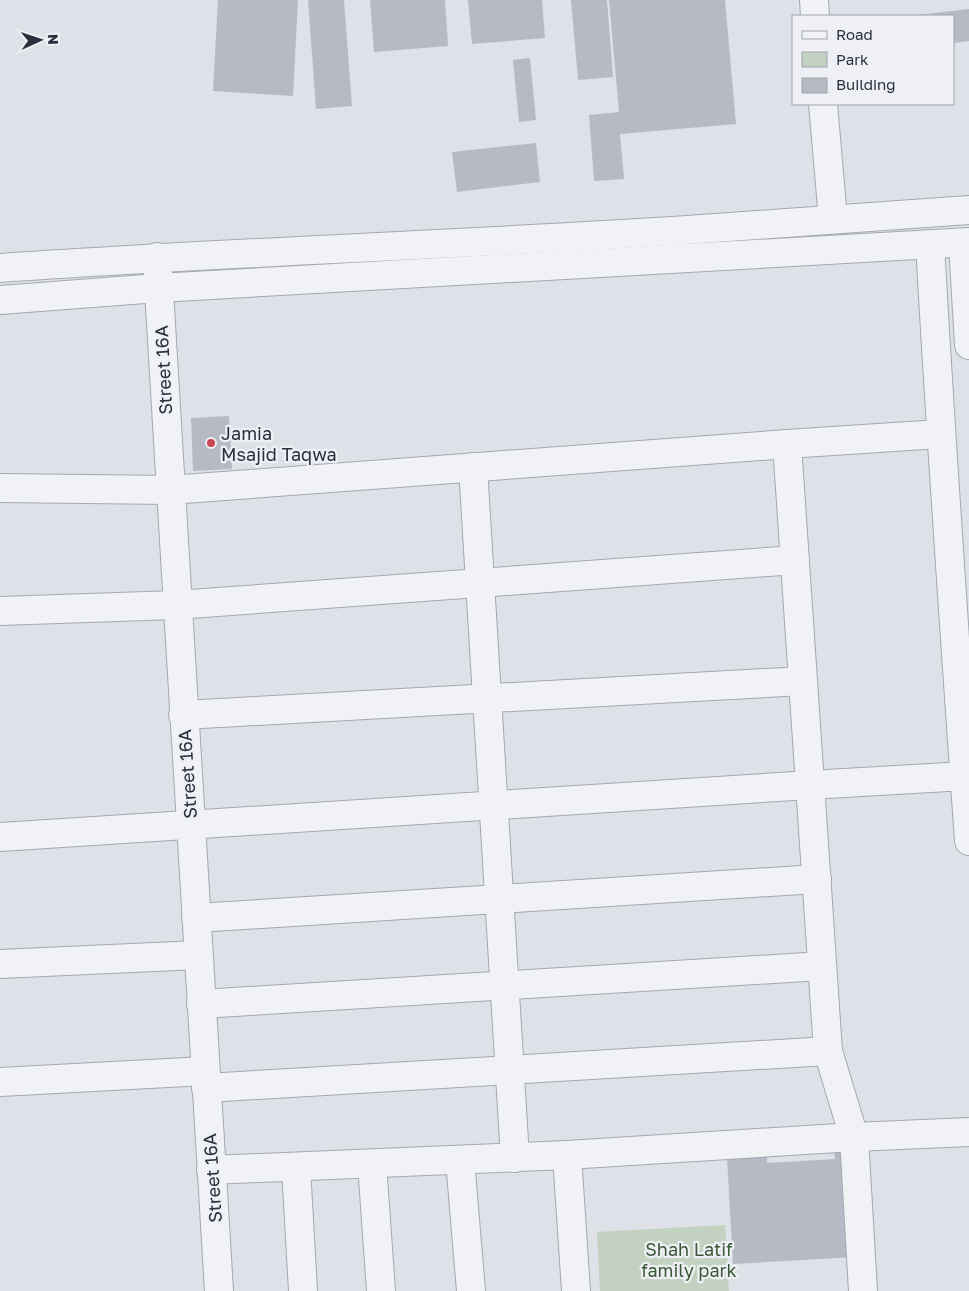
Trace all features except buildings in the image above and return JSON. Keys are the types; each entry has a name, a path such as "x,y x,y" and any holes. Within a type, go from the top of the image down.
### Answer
{"street":[{"path":"814,0 815,15"},
{"path":"823,105 833,218"},
{"path":"0,268 157,257 688,230 833,218 969,210"},
{"path":"687,258 688,230"},
{"path":"0,300 158,288 966,242 969,345"},
{"path":"930,244 940,434 969,841"},
{"name":"Street 16A","path":"157,257 176,605 219,1291"},
{"path":"0,488 170,490 940,434"},
{"path":"787,444 828,1052 854,1137 863,1291"},
{"path":"473,467 515,1158"},
{"path":"0,611 176,605 795,560"},
{"path":"183,715 803,681"},
{"path":"0,838 810,784 965,776"},
{"path":"196,918 817,879"},
{"path":"0,964 198,955"},
{"path":"201,1004 822,966"},
{"path":"0,1082 206,1080 510,1070 828,1052"},
{"path":"211,1170 515,1158 854,1137 969,1132"},
{"path":"567,1155 576,1291"},
{"path":"460,1160 471,1291"},
{"path":"372,1164 381,1291"},
{"path":"296,1167 304,1291"}],"green space":[{"name":"Shah Latif family park","path":"725,1225 729,1291 600,1291 597,1232"}],"place":[{"name":"Jamia Msajid Taqwa","path":"211,443"}]}
